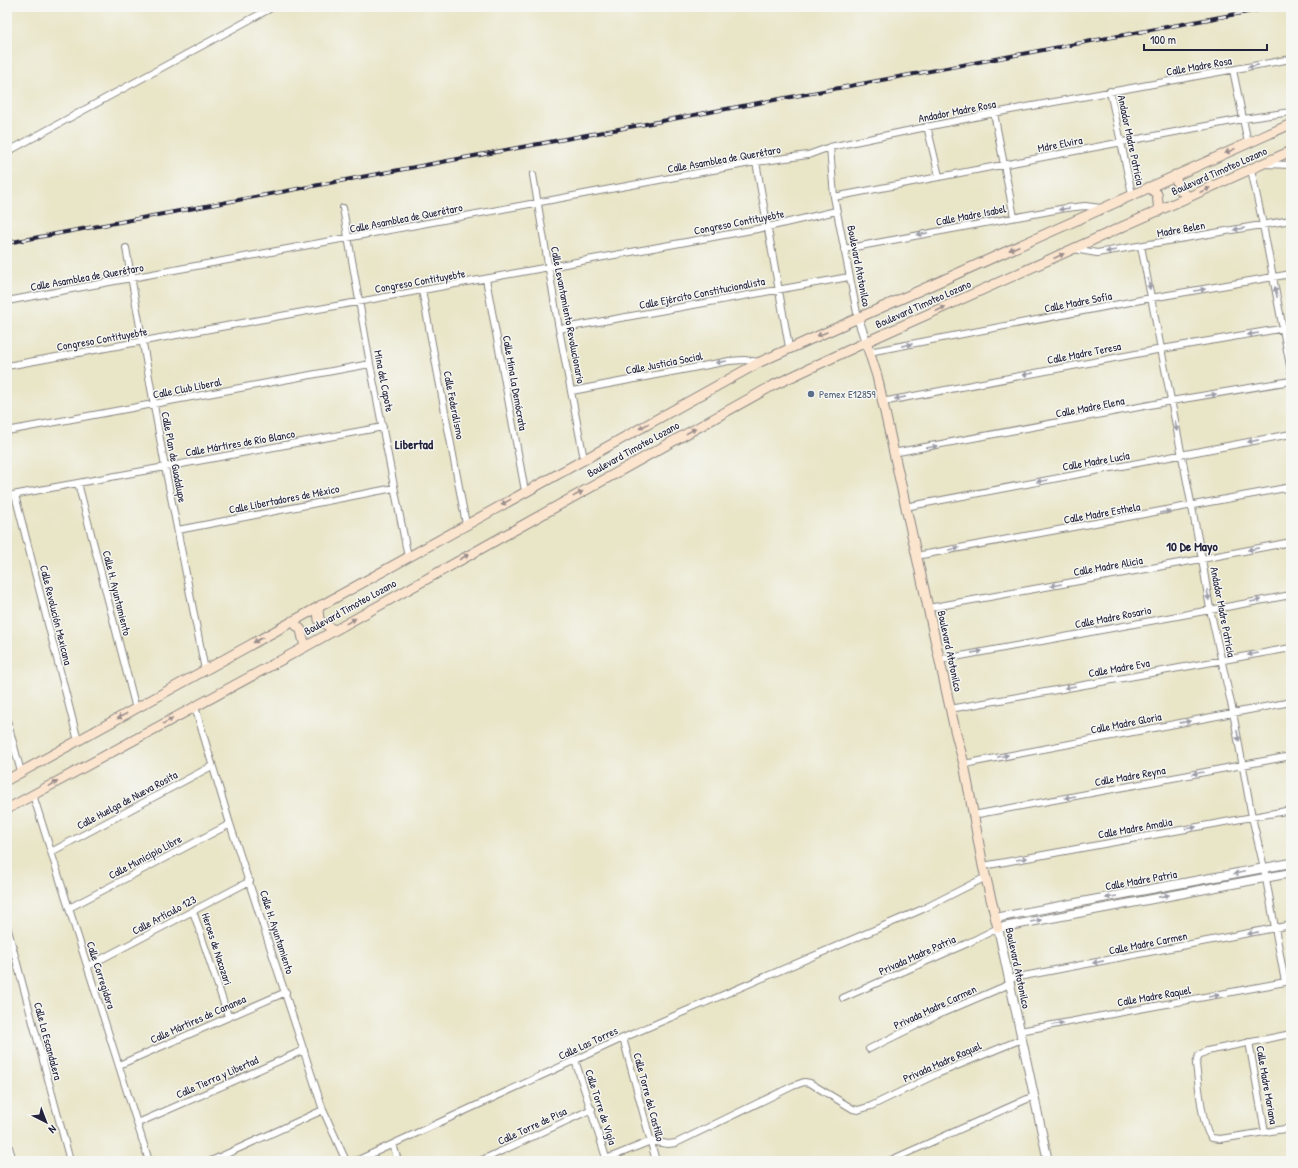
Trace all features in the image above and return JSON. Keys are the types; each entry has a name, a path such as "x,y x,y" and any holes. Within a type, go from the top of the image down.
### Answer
{"main road":[{"name":"Boulevard Timoteo Lozano","path":"7,780 525,491 789,347 858,318 1291,124"},
{"name":"Boulevard Timoteo Lozano","path":"7,809 304,647 772,386 866,342 1291,152"},
{"path":"1175,175 1179,189 1190,197"},
{"path":"1149,187 1157,194 1159,211"},
{"name":"Boulevard Atotonilco","path":"866,342 882,402 904,507 964,764 983,866 998,928"},
{"path":"321,605 318,610 320,620 334,630"},
{"path":"292,621 301,630 304,647"}],"street":[{"path":"7,152 273,7"},
{"name":"Calle Madre Rosa","path":"1110,91 1291,59"},
{"path":"1233,70 1248,143"},
{"name":"Andador Madre Rosa","path":"808,155 830,147 927,126 1110,91"},
{"name":"Andador Madre Patricia","path":"1110,91 1132,194"},
{"name":"Mdre Elvira","path":"834,197 1243,119 1291,112"},
{"path":"994,113 1014,217"},
{"path":"927,126 939,176"},
{"name":"Boulevard Atotonilco","path":"830,147 836,211 858,318 866,342"},
{"name":"Calle Asamblea de Querétaro","path":"7,301 348,239 537,202 756,162 808,155"},
{"path":"756,162 789,347"},
{"path":"1264,164 1291,164"},
{"path":"1251,169 1274,277 1291,371"},
{"name":"Calle Levantamiento Revolucionario","path":"533,175 548,268 584,459"},
{"name":"Calle Madre Isabel","path":"844,249 1014,217 1085,206 1102,208"},
{"name":"Mina del Capote","path":"344,208 370,364 408,557"},
{"name":"Congreso Contituyebte","path":"7,366 768,227 836,211"},
{"name":"Madre Belen","path":"1074,249 1098,253 1291,220"},
{"name":"Andador Madre Patricia","path":"1141,246 1192,506 1210,609 1233,712 1252,817 1266,878 1274,928 1288,982"},
{"name":"Calle Plan de Guadalupe","path":"126,248 165,467 205,670"},
{"name":"Calle Madre Sofía","path":"869,352 1151,298 1291,274"},
{"name":"Calle Ejército Constitucionalista","path":"559,329 849,277"},
{"name":"Calle Mina La Demócrata","path":"486,279 525,491"},
{"name":"Calle Federalismo","path":"422,290 466,524"},
{"name":"Calle Madre Teresa","path":"882,402 1162,349 1291,327"},
{"name":"Calle Justicia Social","path":"572,391 728,361 744,360 760,362"},
{"name":"Calle Club Liberal","path":"7,431 370,364"},
{"name":"Calle Madre Elena","path":"893,453 1171,401 1291,381"},
{"name":"Calle Mártires de Río Blanco","path":"7,496 382,427"},
{"name":"Calle Madre Lucía","path":"904,507 1181,456 1291,434"},
{"name":"Calle H. Ayuntamiento","path":"78,483 136,709"},
{"name":"Calle Libertadores de México","path":"178,530 394,488"},
{"name":"Calle Madre Esthela","path":"916,556 1291,488"},
{"name":"Calle Revolución Mexicana","path":"15,495 78,740"},
{"name":"Calle Madre Alicia","path":"928,608 1291,542"},
{"name":"Calle Madre Rosario","path":"939,660 1291,595"},
{"name":"Calle Madre Eva","path":"950,709 1291,648"},
{"name":"Calle Madre Gloria","path":"964,764 1291,702"},
{"name":"Calle H. Ayuntamiento","path":"195,707 230,824 250,881 323,1110 346,1161"},
{"path":"7,720 21,772"},
{"name":"Calle Madre Reyna","path":"973,815 1291,756"},
{"name":"Calle Huelga de Nueva Rosita","path":"51,852 212,766"},
{"name":"Calle Corregidora","path":"33,795 149,1161"},
{"name":"Calle Madre Amalia","path":"983,866 1291,810"},
{"name":"Calle Municipio Libre","path":"69,908 230,824"},
{"name":"Calle Madre Patria","path":"995,918 1291,863"},
{"name":"Calle Madre Patria","path":"998,928 1291,873"},
{"name":"Calle Las Torres","path":"356,1161 623,1038 923,909 986,877"},
{"name":"Calle Artículo 123","path":"88,966 250,881"},
{"name":"Heroes de Nacozari","path":"193,911 228,1016"},
{"name":"Calle La Escandalera","path":"7,926 70,1161"},
{"name":"Calle Madre Carmen","path":"1009,982 1274,928 1291,926"},
{"name":"Boulevard Atotonilco","path":"998,928 1048,1161"},
{"name":"Privada Madre Patria","path":"843,998 968,943 998,928"},
{"name":"Privada Madre Carmen","path":"869,1049 1009,982"},
{"name":"Calle Madre Raquel","path":"1021,1035 1288,982"},
{"name":"Calle Mártires de Cananea","path":"119,1065 228,1016 286,992"},
{"path":"1291,1034 1214,1049 1199,1055 1197,1059 1197,1071 1205,1123 1209,1137 1215,1139 1291,1128"},
{"name":"Privada Madre Raquel","path":"651,1141 668,1144 676,1143 804,1082 810,1083 853,1109 858,1110 871,1106 1021,1035"},
{"name":"Calle Torre del Castillo","path":"623,1038 656,1161"},
{"name":"Calle Madre Mariana","path":"1249,1042 1265,1132"},
{"name":"Calle Tierra y Libertad","path":"138,1123 304,1050"},
{"name":"Calle Torre de Vigía","path":"575,1060 592,1109 605,1160"},
{"path":"889,1161 1034,1096"},
{"name":"Calle Torre de Pisa","path":"480,1161 592,1109"},
{"path":"211,1161 323,1110"},
{"path":"7,1140 13,1161"},
{"path":"605,1160 651,1141"},
{"path":"393,1144 398,1161"}],"railway":[{"path":"7,243 1274,7"}],"place":[{"name":"Pemex E12859","path":"811,394"}],"district":[{"name":"Libertad","path":"414,444"},
{"name":"10 De Mayo","path":"1192,546"}]}
